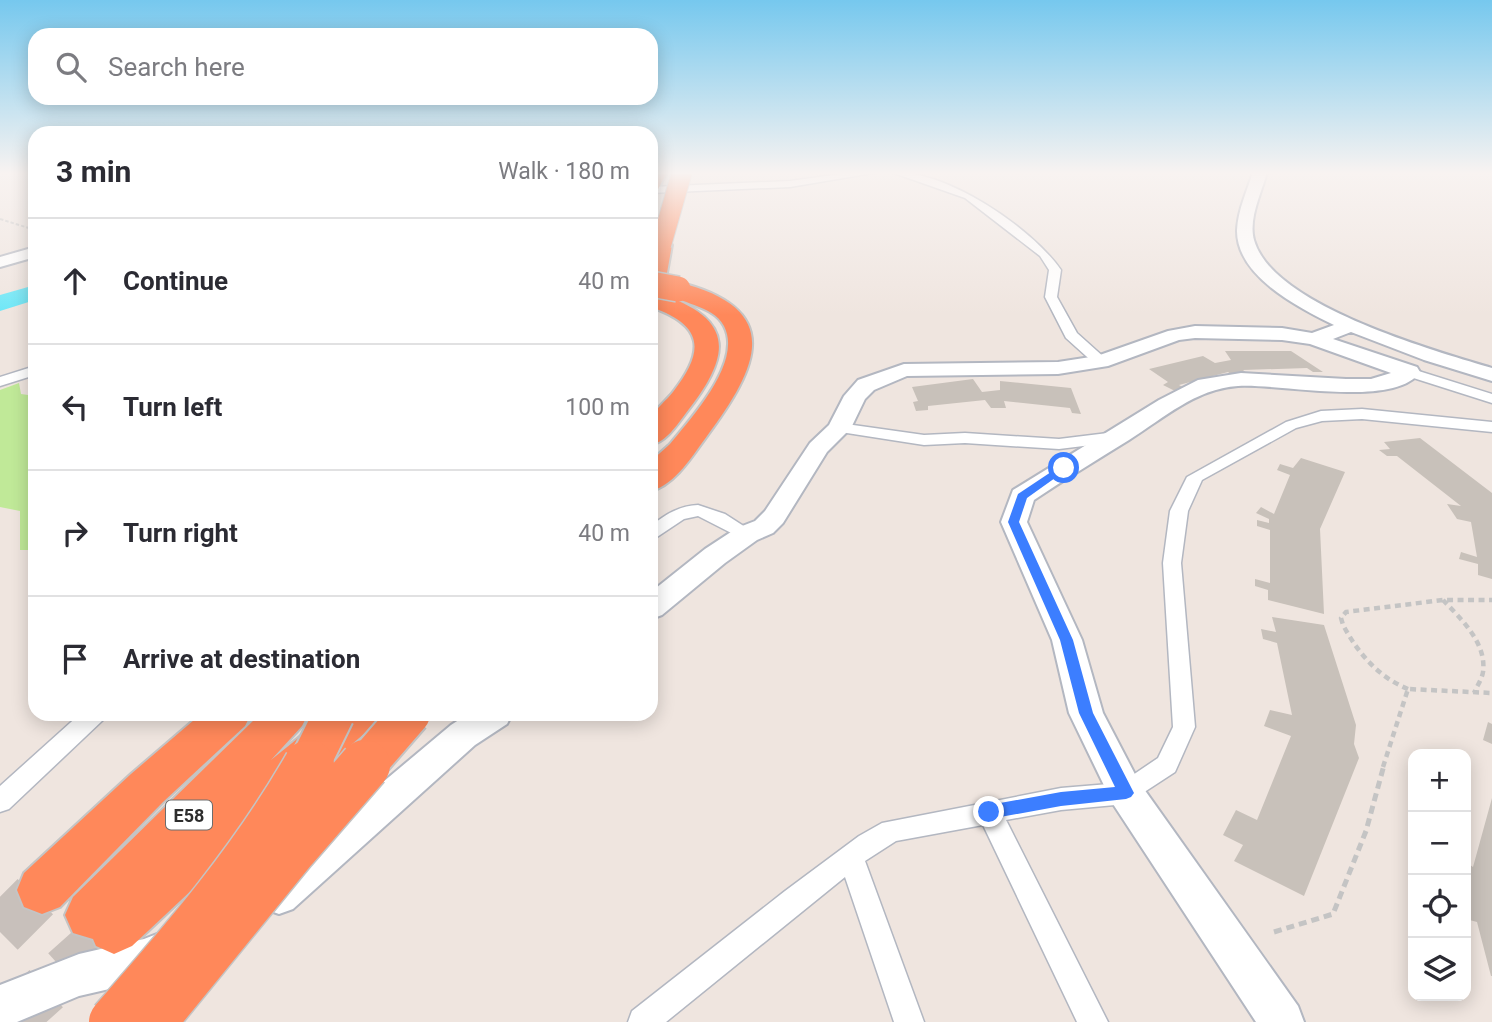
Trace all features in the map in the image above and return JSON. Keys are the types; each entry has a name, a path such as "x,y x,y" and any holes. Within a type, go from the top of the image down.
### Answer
{"highway":[{"path":"658,288 680,299 704,330 707,354 696,382 658,428"},
{"path":"658,297 709,301 730,315 738,325 743,349 733,381 682,449 658,474"},
{"path":"147,788 202,721"},
{"name":"E58","path":"42,890 147,788 222,721"},
{"name":"E58","path":"281,721 102,921 350,721"},
{"path":"114,1022 190,934 261,841 299,784 330,721"},
{"path":"151,1022 292,849 404,721"}],"street":[{"path":"1000,220 1044,254 1055,270 1051,297 1071,335 1101,362"},
{"path":"1247,220 1245,229 1254,260 1278,284 1350,326 1405,348 1492,376"},
{"path":"0,262 28,254"},
{"path":"1314,339 1350,326"},
{"path":"658,603 747,534 764,527 774,517 818,448 839,428 855,396 866,384 904,370 1058,368 1101,362 1175,335 1195,332 1282,334 1314,339 1492,399"},
{"path":"0,382 28,372"},
{"path":"1282,1022 1126,793 1086,713 1067,640 1014,522 1021,496 1186,394 1221,381 1272,380 1363,386 1398,381 1409,372"},
{"path":"643,1022 851,858 891,831 1061,799 1126,793 1167,765 1184,727 1172,563 1179,511 1195,477 1290,425 1321,416 1363,414 1492,427"},
{"path":"839,428 923,440 965,438 1059,444 1119,436"},
{"path":"658,530 673,516 690,510 705,510 747,534"},
{"path":"0,800 87,721"},
{"path":"0,1007 79,975 144,960 205,937 274,899 463,735 484,721"},
{"path":"989,812 1093,1022"},
{"path":"851,858 909,1022"}],"path":[{"path":"2,220 28,228"},
{"path":"1492,600 1443,600 1346,612 1341,618 1342,627 1386,679 1408,689 1492,693"},
{"path":"1443,600 1466,624 1479,644 1483,673 1474,693"},
{"path":"1274,932 1333,914 1366,831 1397,718 1408,689"}],"green space":[{"path":"19,383 21,394 28,395 28,550 20,550 20,511 0,507 0,390"}],"building":[{"path":"1225,351 1291,351 1323,372 1313,372 1307,368 1243,370 1249,375 1233,376 1228,372 1179,385 1186,389 1175,391 1163,385 1168,382 1149,369 1203,356 1215,363 1231,360"},
{"path":"973,379 982,392 1000,390 1000,381 1071,388 1081,414 1072,413 1070,408 1004,401 1006,408 991,408 985,400 928,406 928,410 916,411 913,402 918,401 912,387"},
{"path":"1420,438 1492,493 1492,579 1478,575 1478,564 1459,559 1461,552 1477,557 1471,522 1457,519 1447,504 1461,506 1397,456 1387,456 1379,450 1390,449 1384,442"},
{"path":"1301,458 1345,472 1320,529 1324,614 1268,600 1268,590 1255,586 1255,579 1270,583 1270,530 1257,526 1257,520 1269,523 1269,519 1256,513 1261,507 1274,514 1290,475 1277,470 1280,464 1293,468"},
{"path":"1272,617 1324,625 1356,725 1354,744 1359,758 1304,896 1234,861 1243,845 1223,835 1236,810 1257,820 1291,736 1264,726 1270,710 1292,715 1277,643 1263,639 1261,629 1276,632"},
{"path":"1488,722 1492,724 1492,744 1483,740"},
{"path":"1492,798 1492,976 1477,922 1471,920 1471,866 1473,867"}],"waterway":[{"path":"0,303 28,294"}],"tunnel":[{"path":"0,932 42,890"},
{"path":"9,1022 114,928"}],"route":[{"path":"989,812 1061,799 1126,793 1086,713 1067,640 1014,522 1021,496 1064,468"}]}
